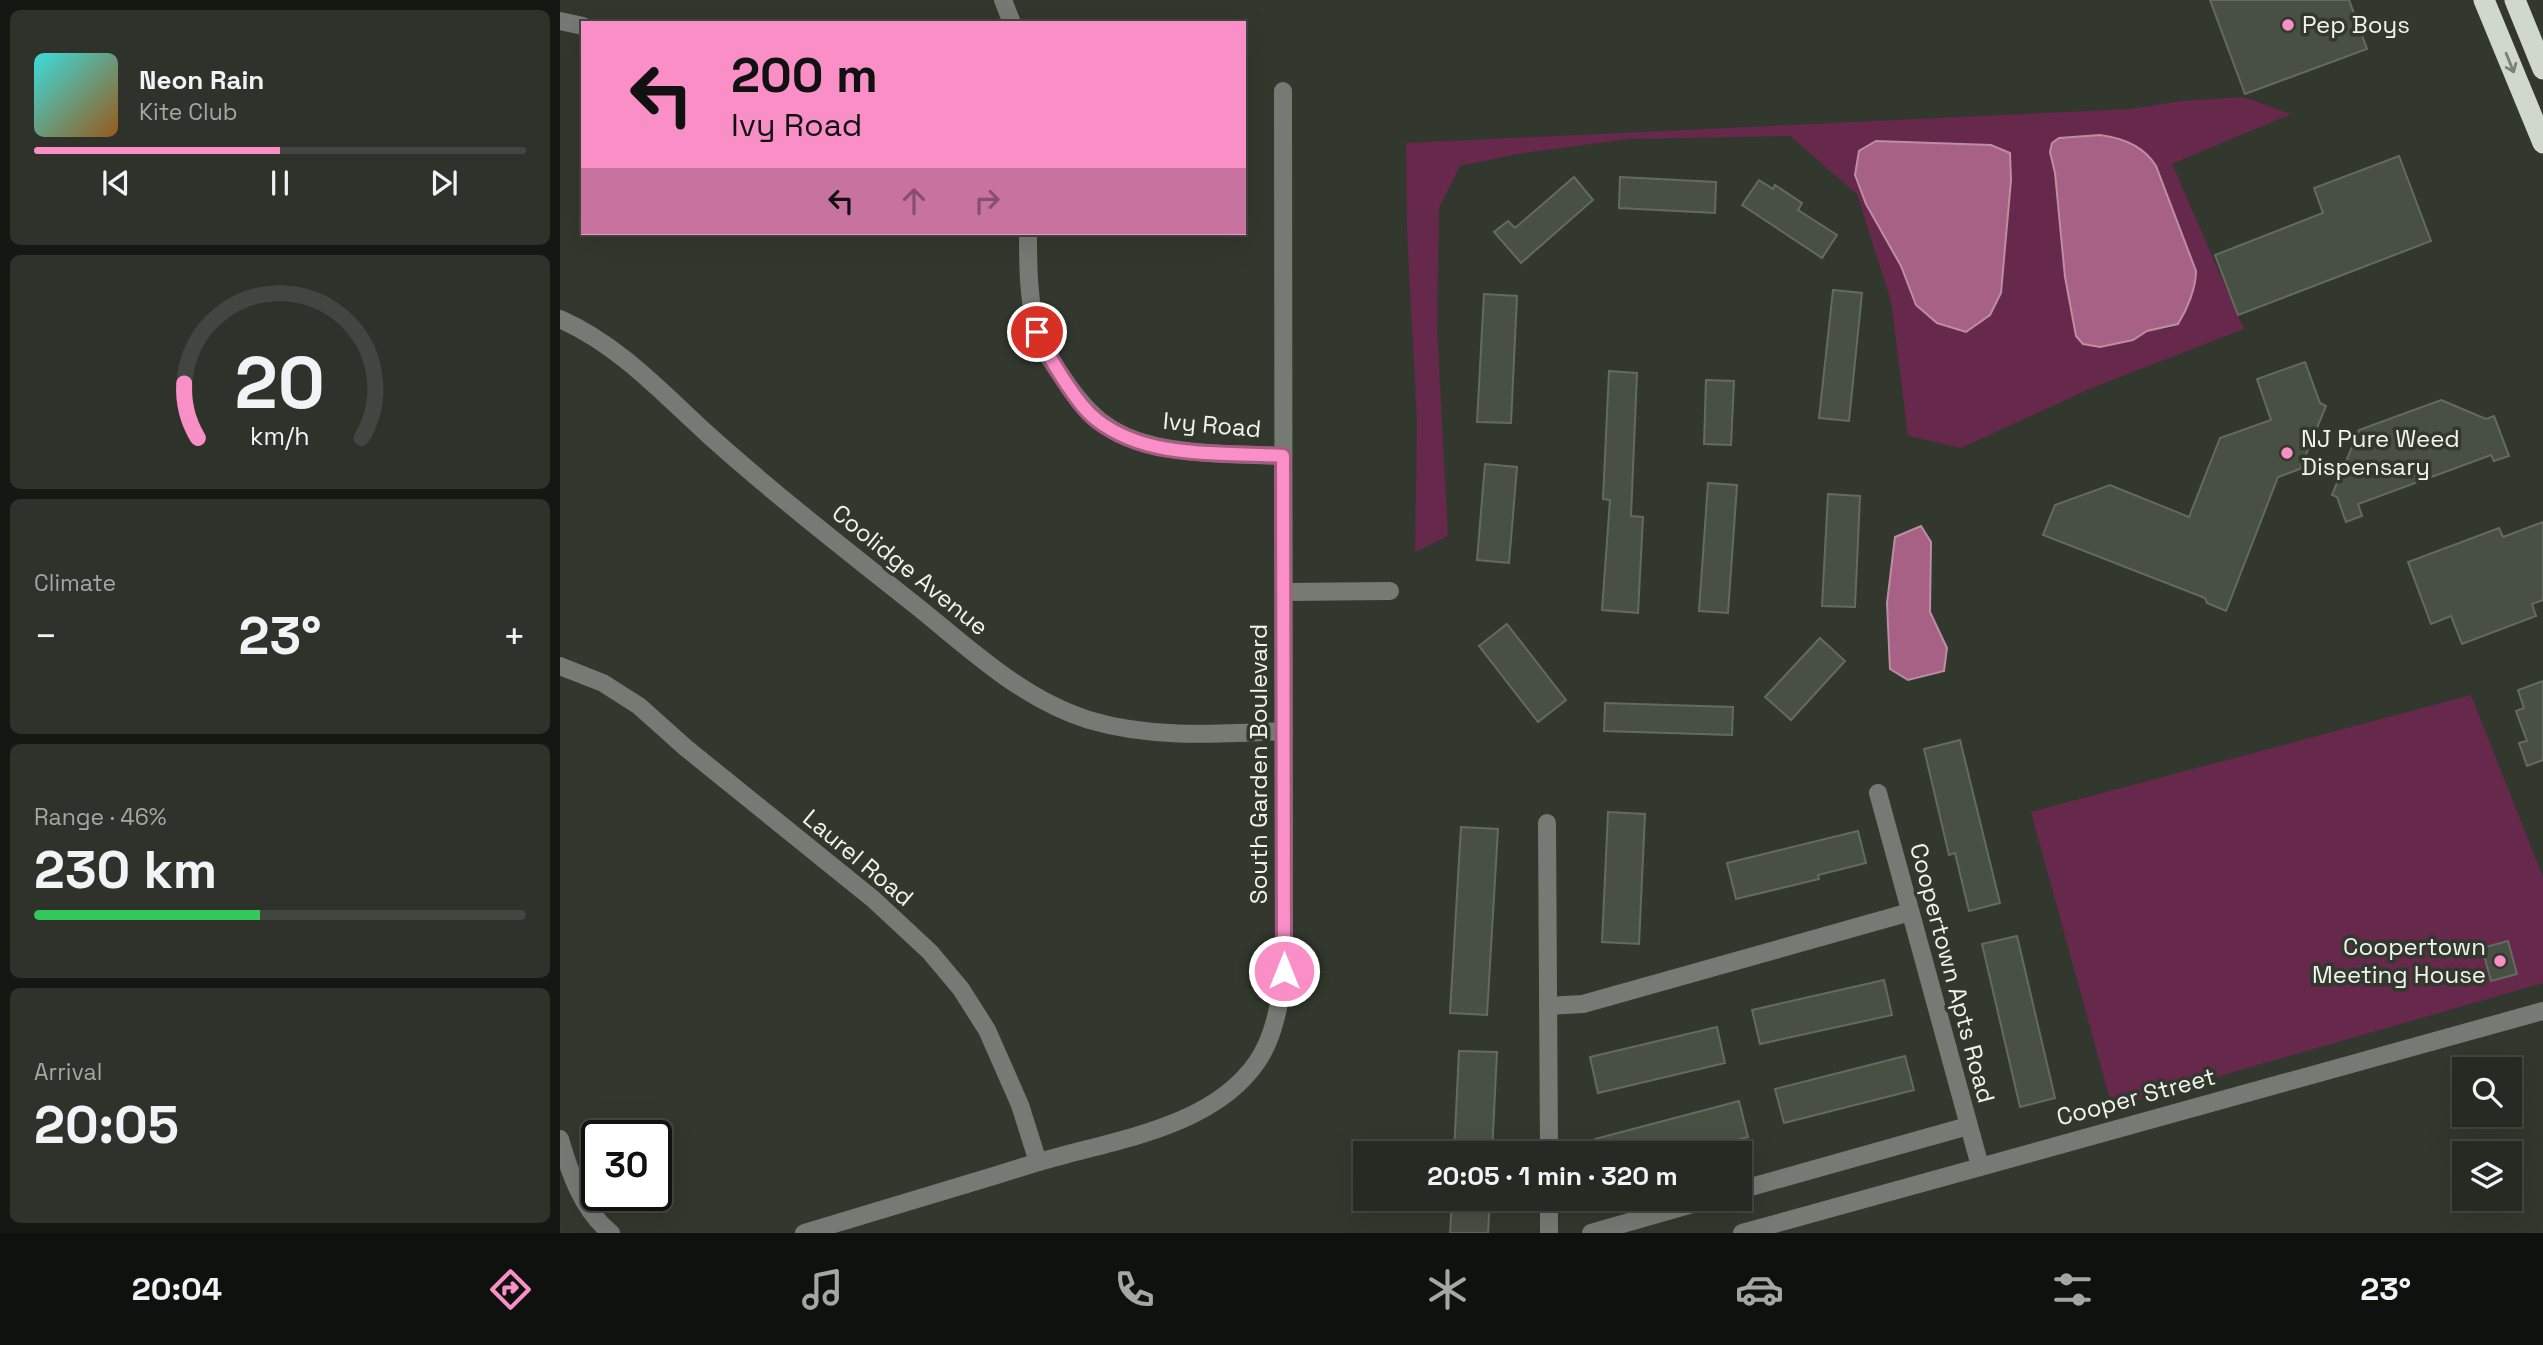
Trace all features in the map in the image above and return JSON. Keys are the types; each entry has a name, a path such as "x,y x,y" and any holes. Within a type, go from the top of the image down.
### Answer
{"highway":[{"path":"2484,0 2543,143"},
{"path":"2515,0 2543,69"}],"street":[{"path":"1003,0 1011,21"},
{"path":"560,22 581,26"},
{"name":"South Garden Boulevard","path":"804,1233 839,1228 1038,1163 1166,1127 1216,1101 1257,1063 1266,1047 1278,1010 1284,971 1283,91"},
{"name":"Ivy Road","path":"1028,235 1031,290 1037,332 1058,371 1083,407 1096,420 1114,431 1155,446 1194,452 1283,456"},
{"name":"Coolidge Avenue","path":"560,318 586,331 630,362 714,440 836,542 989,664 1036,697 1088,719 1139,731 1209,735 1284,731"},
{"path":"1284,592 1390,591"},
{"name":"Laurel Road","path":"560,666 603,683 639,706 686,748 873,899 930,952 961,989 986,1030 1020,1105 1038,1163"},
{"name":"Coopertown Apts Road","path":"1878,793 1980,1166"},
{"path":"1547,822 1549,1141"},
{"path":"1548,1006 1583,1004 1910,912"},
{"name":"Cooper Street","path":"1742,1233 2543,1011"},
{"path":"1752,1187 1968,1126"},
{"path":"560,1139 577,1188 590,1209 611,1233"},
{"path":"1549,1211 1549,1233"},
{"path":"1591,1233 1668,1211"}],"shaded area":[{"path":"2244,97 2291,114 2172,164 2244,329 2094,387 1961,448 1908,436 1891,301 1857,194 1790,136 1629,139 1517,154 1460,166 1439,208 1437,327 1448,536 1415,552 1417,421 1407,231 1406,143 2130,109 2181,101","holes":["2100,135 2132,144 2145,153 2156,166 2196,277 2181,321 2172,328 2147,331 2133,340 2100,347 2070,308 2055,173 2050,152","2009,153 2011,180 2001,293 1916,305 1901,266 1866,204 1855,175"]},
{"path":"2100,135 2132,144 2145,153 2156,166 2196,271 2190,299 2178,324 2147,331 2133,340 2100,347 2083,344 2076,336 2065,277 2055,173 2050,152 2052,143 2059,138"},
{"path":"1876,141 1991,145 2010,153 2011,180 2001,293 1990,315 1966,332 1937,323 1916,305 1901,266 1866,204 1855,175 1859,151"},
{"path":"1921,526 1931,542 1930,612 1947,648 1944,671 1908,680 1890,669 1887,603 1895,537"},
{"path":"2471,695 2543,877 2543,983 2112,1107 2031,812"}],"building":[{"name":"Pep Boys","path":"2210,0 2349,0 2367,49 2245,94"},
{"path":"2399,156 2431,241 2238,315 2215,255 2323,213 2314,188"},
{"path":"1574,177 1593,200 1521,263 1494,232 1508,221 1515,228"},
{"path":"1620,177 1716,182 1715,213 1619,208"},
{"path":"1759,180 1773,189 1775,185 1802,203 1798,210 1837,235 1822,258 1742,205"},
{"path":"1833,290 1862,293 1849,421 1819,418"},
{"path":"1484,294 1517,296 1511,423 1477,422"},
{"path":"2305,362 2320,403 2326,406 2300,469 2278,477 2226,611 2207,603 2205,598 2043,535 2055,505 2110,485 2189,517 2220,438 2271,420 2257,379"},
{"path":"1609,371 1637,373 1631,516 1643,517 1638,613 1602,610 1610,500 1603,499"},
{"path":"1706,380 1734,381 1731,445 1704,444"},
{"path":"2441,400 2486,419 2494,416 2509,456 2494,461 2491,455 2358,504 2362,516 2346,522 2337,497 2332,495 2359,430"},
{"path":"1485,464 1517,467 1509,563 1477,560"},
{"path":"1708,483 1737,485 1728,613 1699,611"},
{"path":"1828,494 1860,496 1855,607 1822,606"},
{"path":"2543,522 2543,600 2532,604 2536,616 2462,644 2451,616 2431,624 2408,562 2499,528 2503,537"},
{"path":"1507,624 1566,700 1538,722 1479,646"},
{"path":"1820,638 1845,661 1791,720 1765,697"},
{"path":"2543,681 2543,760 2527,766 2519,743 2527,741 2516,711 2524,708 2518,690"},
{"path":"1605,703 1733,707 1732,735 1604,731"},
{"path":"1960,740 2000,903 1969,911 1955,853 1949,855 1924,749"},
{"path":"1608,812 1645,814 1639,944 1602,942"},
{"path":"1461,827 1498,829 1487,1015 1450,1013"},
{"path":"1858,831 1866,863 1818,875 1819,879 1736,899 1727,863"},
{"path":"2017,936 2055,1098 2020,1107 1982,944"},
{"name":"Coopertown Meeting House","path":"2508,941 2517,974 2491,981 2482,948"},
{"path":"1884,980 1892,1015 1760,1044 1752,1010"},
{"path":"1717,1027 1725,1063 1598,1093 1590,1057"},
{"path":"1459,1051 1497,1052 1493,1141 1455,1141"},
{"path":"1905,1056 1914,1090 1784,1123 1775,1089"},
{"path":"1739,1101 1748,1137 1733,1141 1595,1139"},
{"path":"1451,1211 1489,1211 1488,1233 1450,1233"}],"place":[{"name":"Pep Boys","path":"2288,25"},
{"name":"NJ Pure Weed Dispensary","path":"2287,453"},
{"name":"Coopertown Meeting House","path":"2500,961"}],"route":[{"path":"1037,332 1046,353 1083,407 1096,420 1114,431 1155,446 1194,452 1283,456 1284,971"}]}
